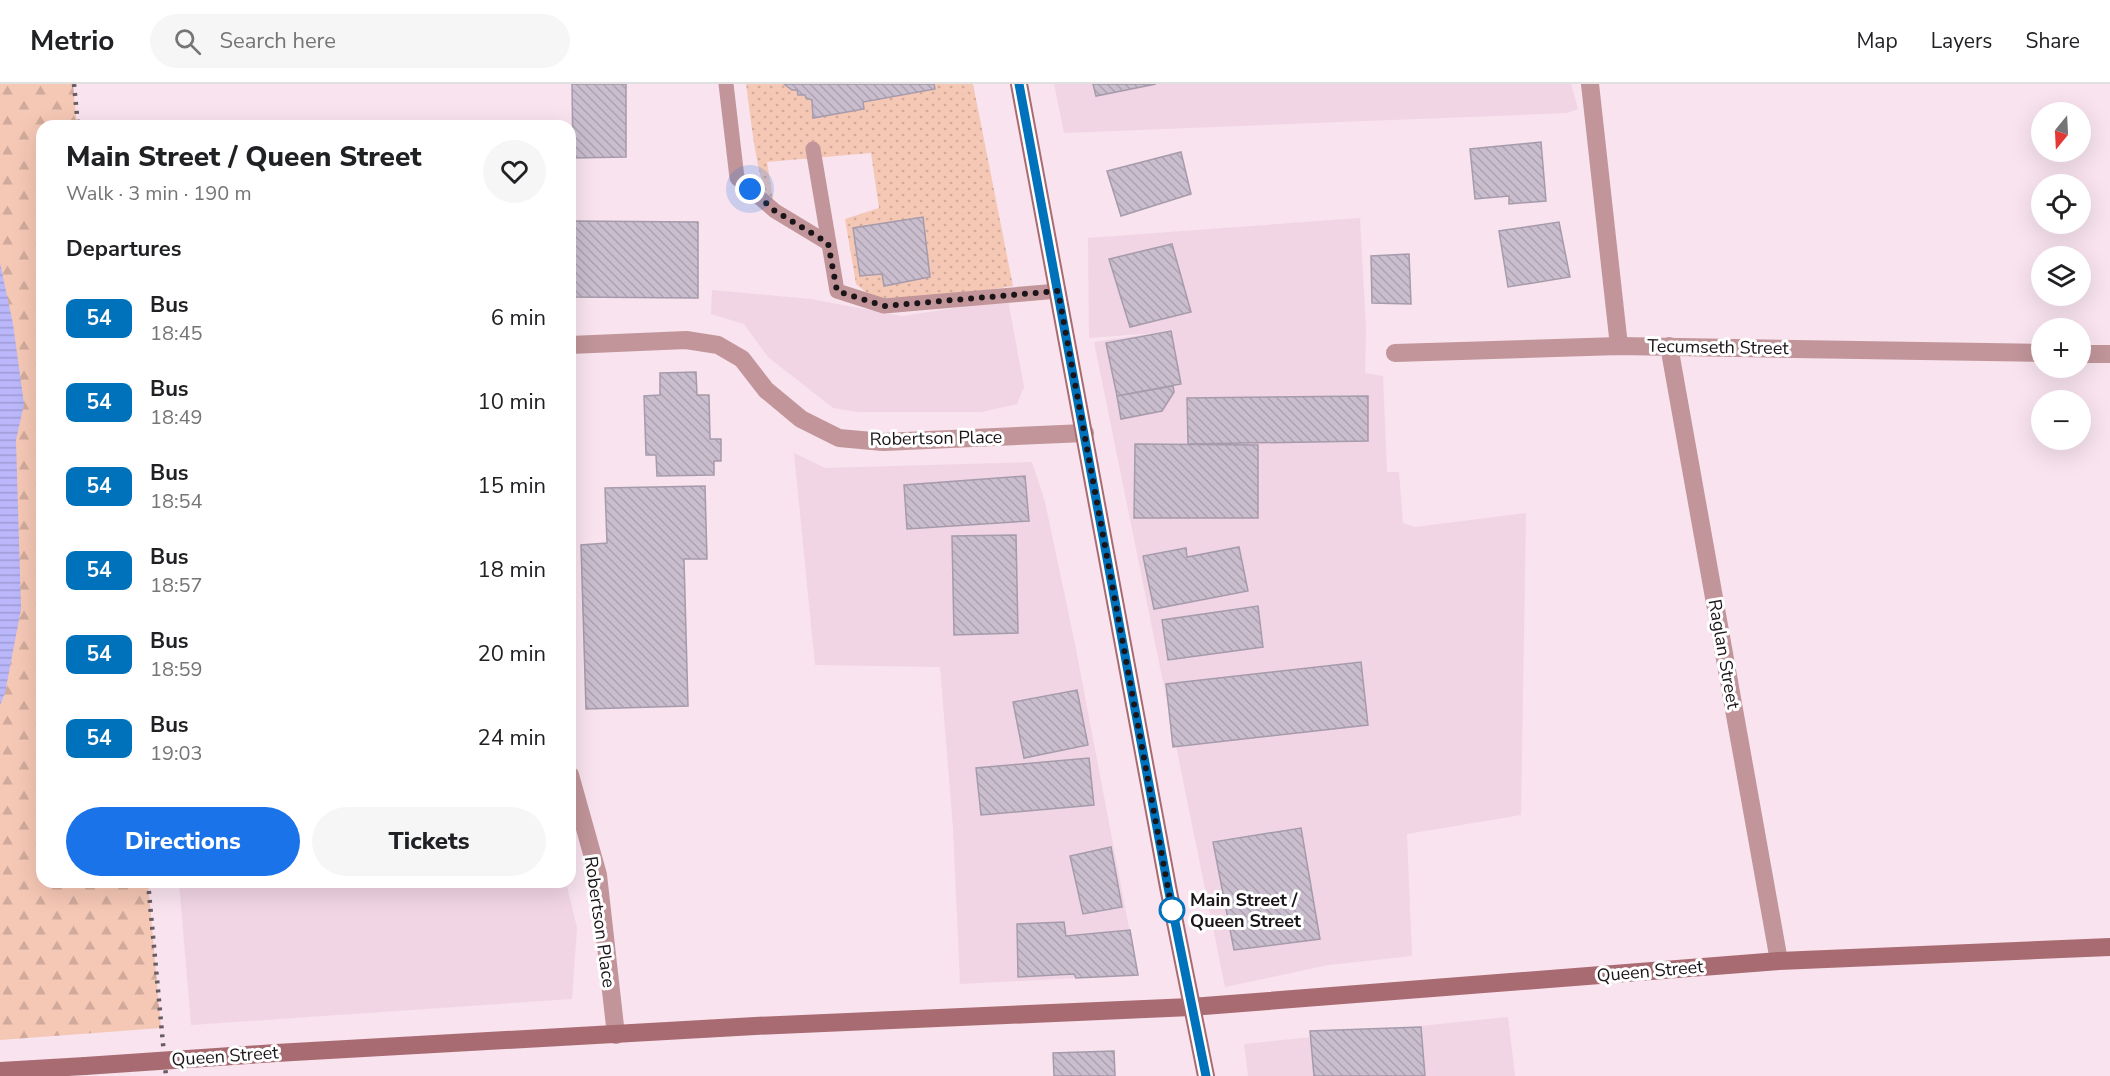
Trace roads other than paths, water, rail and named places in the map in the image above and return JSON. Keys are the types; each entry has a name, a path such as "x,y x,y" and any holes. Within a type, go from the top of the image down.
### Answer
{"main road":[{"path":"1019,84 1191,1007 1206,1076"},
{"name":"Queen Street","path":"0,1071 415,1044 616,1035 766,1025 1191,1007 1779,961 2110,947"}],"street":[{"path":"1590,84 1619,346"},
{"name":"Robertson Place","path":"576,345 686,340 718,345 742,359 766,390 801,419 839,438 883,442 1085,433"},
{"name":"Tecumseth Street","path":"1395,353 1619,346 2031,353"},
{"name":"Raglan Street","path":"1670,346 1779,961"},
{"path":"2091,354 2110,354"},
{"name":"Robertson Place","path":"576,797 597,875 616,1035"}],"lane":[{"path":"726,84 737,178 775,211 828,243"},
{"path":"813,149 837,291 884,306 1058,291"}],"water":[{"path":"0,263 13,324 24,404 16,440 21,609 5,693 0,705"}],"railway":[{"path":"74,84 77,120"},
{"path":"149,888 166,1076"}],"place":[{"name":"Main Street / Queen Street","path":"1172,910"}]}
